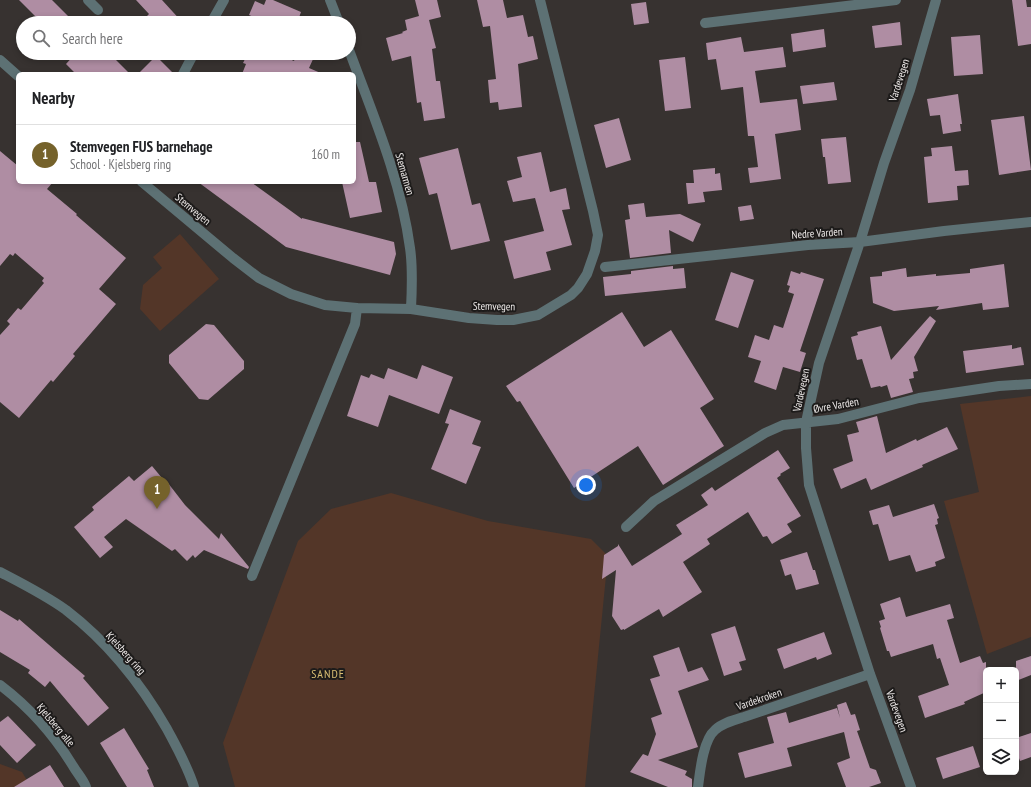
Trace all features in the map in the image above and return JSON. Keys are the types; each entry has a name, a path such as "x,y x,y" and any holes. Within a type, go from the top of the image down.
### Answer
{"street":[{"path":"88,0 98,10"},
{"path":"215,16 224,0"},
{"path":"330,0 336,16"},
{"name":"Stemvegen","path":"144,184 259,278 291,294 325,305 357,308 411,309 469,318 513,320 538,315 571,295 583,281 591,266 598,235 540,0"},
{"path":"704,23 896,0"},
{"name":"Vardevegen","path":"911,787 870,674 809,485 806,448 806,422 819,363 860,242 884,163 910,90 936,0"},
{"path":"0,60 16,74"},
{"path":"184,72 190,60"},
{"name":"Stemarmen","path":"353,60 387,153 405,219 412,275 411,309"},
{"name":"Nedre Varden","path":"605,267 800,246 860,242 1031,222"},
{"path":"252,576 355,324 357,308"},
{"name":"Øvre Varden","path":"626,527 654,501 765,433 783,425 838,419 926,397 999,386 1031,384"},
{"name":"Kjelsberg ring","path":"0,572 38,591 66,610 109,648 134,677 160,717 176,746 194,787"},
{"name":"Vardekroken","path":"698,787 705,748 709,737 714,730 726,723 870,674"},
{"name":"Kjelsberg alle","path":"0,685 17,698 49,732 66,755 86,787"}],"shaded area":[{"path":"180,234 219,279 160,331 140,309 143,285 162,268 153,257"},
{"path":"1031,396 1031,637 987,654 944,501 979,492 960,404"},
{"path":"391,493 488,521 591,539 608,556 585,787 235,787 223,743 298,541 331,509"},
{"path":"0,764 22,772 31,787 0,787"}],"building":[{"path":"19,0 52,0 68,16 35,16"},
{"path":"136,0 162,0 177,16 147,16 149,14"},
{"path":"266,0 273,0 301,12 300,16 249,15 255,1 264,5"},
{"path":"415,0 437,0 441,17 429,20 436,48 432,49 436,81 440,81 445,118 424,121 421,102 417,103 411,56 392,61 386,38 403,33 402,32 407,30 405,20 419,16"},
{"path":"477,0 503,0 507,18 523,15 528,37 533,36 538,59 518,64 522,107 499,110 498,102 490,103 488,80 496,79 490,26 483,27"},
{"path":"1012,0 1026,0 1027,7 1031,7 1031,44 1018,46"},
{"path":"646,2 649,23 634,25 631,4"},
{"path":"900,22 902,45 875,48 872,26"},
{"path":"824,29 826,47 793,52 791,34"},
{"path":"980,35 983,74 954,76 951,37"},
{"path":"741,37 744,52 783,47 786,67 755,71 760,103 797,99 801,130 775,134 781,179 750,183 748,168 758,167 754,136 748,136 743,87 721,90 716,59 708,60 706,43"},
{"path":"685,57 691,108 665,111 659,60"},
{"path":"70,60 116,60 128,72 74,72 66,64"},
{"path":"152,60 160,60 172,72 140,72"},
{"path":"244,60 313,60 309,68 318,72 243,72 246,64 243,63"},
{"path":"834,82 837,100 803,104 800,86"},
{"path":"958,94 962,124 960,124 961,131 943,134 940,115 930,116 927,99"},
{"path":"1024,116 1031,170 999,175 991,120"},
{"path":"619,118 631,160 606,168 594,125"},
{"path":"846,137 851,182 828,184 821,139"},
{"path":"356,142 360,142 369,182 376,182 382,212 350,218 342,184 356,184"},
{"path":"952,146 955,171 968,170 969,185 957,186 958,200 928,203 924,157 932,156 931,148"},
{"path":"458,148 472,205 480,203 490,241 451,250 437,193 429,195 419,158"},
{"path":"0,151 16,164 16,184 51,184 47,189 126,258 99,289 116,304 73,354 75,356 53,382 51,380 19,418 0,402 0,335 10,324 7,321 18,308 21,310 44,283 42,281 44,278 15,253 13,256 10,254 0,266"},
{"path":"541,152 550,192 566,188 570,209 562,210 572,245 546,252 551,270 514,279 504,241 544,231 535,198 513,202 507,181 522,177 517,157"},
{"path":"715,168 715,174 720,173 722,190 703,192 705,202 688,204 686,183 694,183 693,170"},
{"path":"201,184 254,184 302,219 394,242 396,254 390,275 286,247"},
{"path":"644,203 646,217 680,214 701,224 693,242 669,230 671,253 630,258 625,220 630,219 628,205"},
{"path":"751,205 754,219 740,221 738,207"},
{"path":"1004,264 1009,307 983,310 982,303 936,310 939,306 894,311 873,303 870,277 882,276 882,272 906,268 907,277 936,274 936,276 970,273 970,269"},
{"path":"673,266 673,269 684,268 686,288 605,296 603,277 631,274 631,271"},
{"path":"791,271 800,274 801,272 824,279 800,351 806,353 800,372 783,367 776,390 754,382 761,361 748,357 755,335 769,340 774,325 783,328 794,294 788,292 790,286 787,285"},
{"path":"731,272 754,280 738,328 715,320"},
{"path":"622,312 644,347 671,330 714,399 700,408 724,446 663,485 638,446 574,488 520,401 517,402 506,386"},
{"path":"930,316 936,321 914,357 918,371 913,372 914,378 909,379 913,392 891,398 887,385 871,388 862,359 857,360 851,337 858,335 857,332 881,326 891,360"},
{"path":"206,324 214,325 244,361 244,369 208,400 199,399 169,363 169,355"},
{"path":"1012,345 1012,349 1021,347 1024,365 966,373 963,351"},
{"path":"422,365 453,377 439,414 389,395 378,427 347,416 361,375 369,378 371,374 384,379 388,368 417,379"},
{"path":"450,409 481,421 472,444 481,447 466,484 431,469 449,424 445,423"},
{"path":"877,416 886,453 947,427 958,449 922,465 923,467 871,490 866,478 841,489 833,469 853,461 847,435 859,432 856,422"},
{"path":"778,450 790,468 780,474 781,475 777,478 801,516 787,524 792,532 772,544 767,536 763,537 748,512 707,539 710,544 683,562 702,592 663,617 659,609 624,630 621,630 612,616 616,570 602,579 604,555 618,546 618,544 632,566 682,534 676,525 708,505 701,495 712,487 715,491"},
{"path":"152,466 167,484 168,483 185,505 219,539 221,533 249,567 248,569 204,550 195,558 193,555 187,561 175,549 172,551 126,519 104,537 113,547 100,558 74,527 94,510 92,507 129,476 134,481"},
{"path":"934,504 939,518 937,519 938,524 935,525 945,558 935,562 936,566 916,572 910,555 889,561 878,524 873,525 869,511 889,505 893,517"},
{"path":"807,552 819,584 796,590 791,574 785,576 780,560"},
{"path":"900,597 906,617 950,604 954,618 947,620 960,663 980,656 983,663 986,662 986,667 983,667 983,693 964,702 965,704 925,718 918,696 949,685 940,658 937,659 933,644 891,657 889,651 887,651 880,628 879,621 885,619 880,604"},
{"path":"0,610 18,621 19,619 85,676 83,678 109,708 88,726 50,681 45,687 28,673 30,670 0,652"},
{"path":"735,626 746,660 739,662 742,670 724,676 711,634"},
{"path":"824,632 832,654 817,660 816,657 784,669 777,649"},
{"path":"679,647 688,672 702,667 709,680 678,691 698,747 658,760 687,771 685,775 692,779 692,787 668,787 630,772 643,754 648,756 656,734 651,718 662,714 650,679 660,676 653,656"},
{"path":"1031,656 1031,675 1019,680 1019,667 1016,667 1016,661"},
{"path":"846,702 851,715 855,714 860,730 857,731 870,768 876,770 881,783 869,787 846,787 837,763 850,758 844,732 787,748 792,766 745,778 738,753 774,743 767,717 786,712 789,723 837,708 840,718 837,705"},
{"path":"8,716 36,745 17,763 0,745 0,722"},
{"path":"124,728 149,769 147,770 154,787 127,787 100,743"},
{"path":"1031,733 1031,757 1020,761 1019,758 1019,737"},
{"path":"973,746 980,767 943,779 936,758"},
{"path":"50,765 64,787 14,787"}],"place":[{"name":"Stemvegen FUS barnehage","path":"157,509"}],"district":[{"name":"SANDE","path":"328,673"}]}
